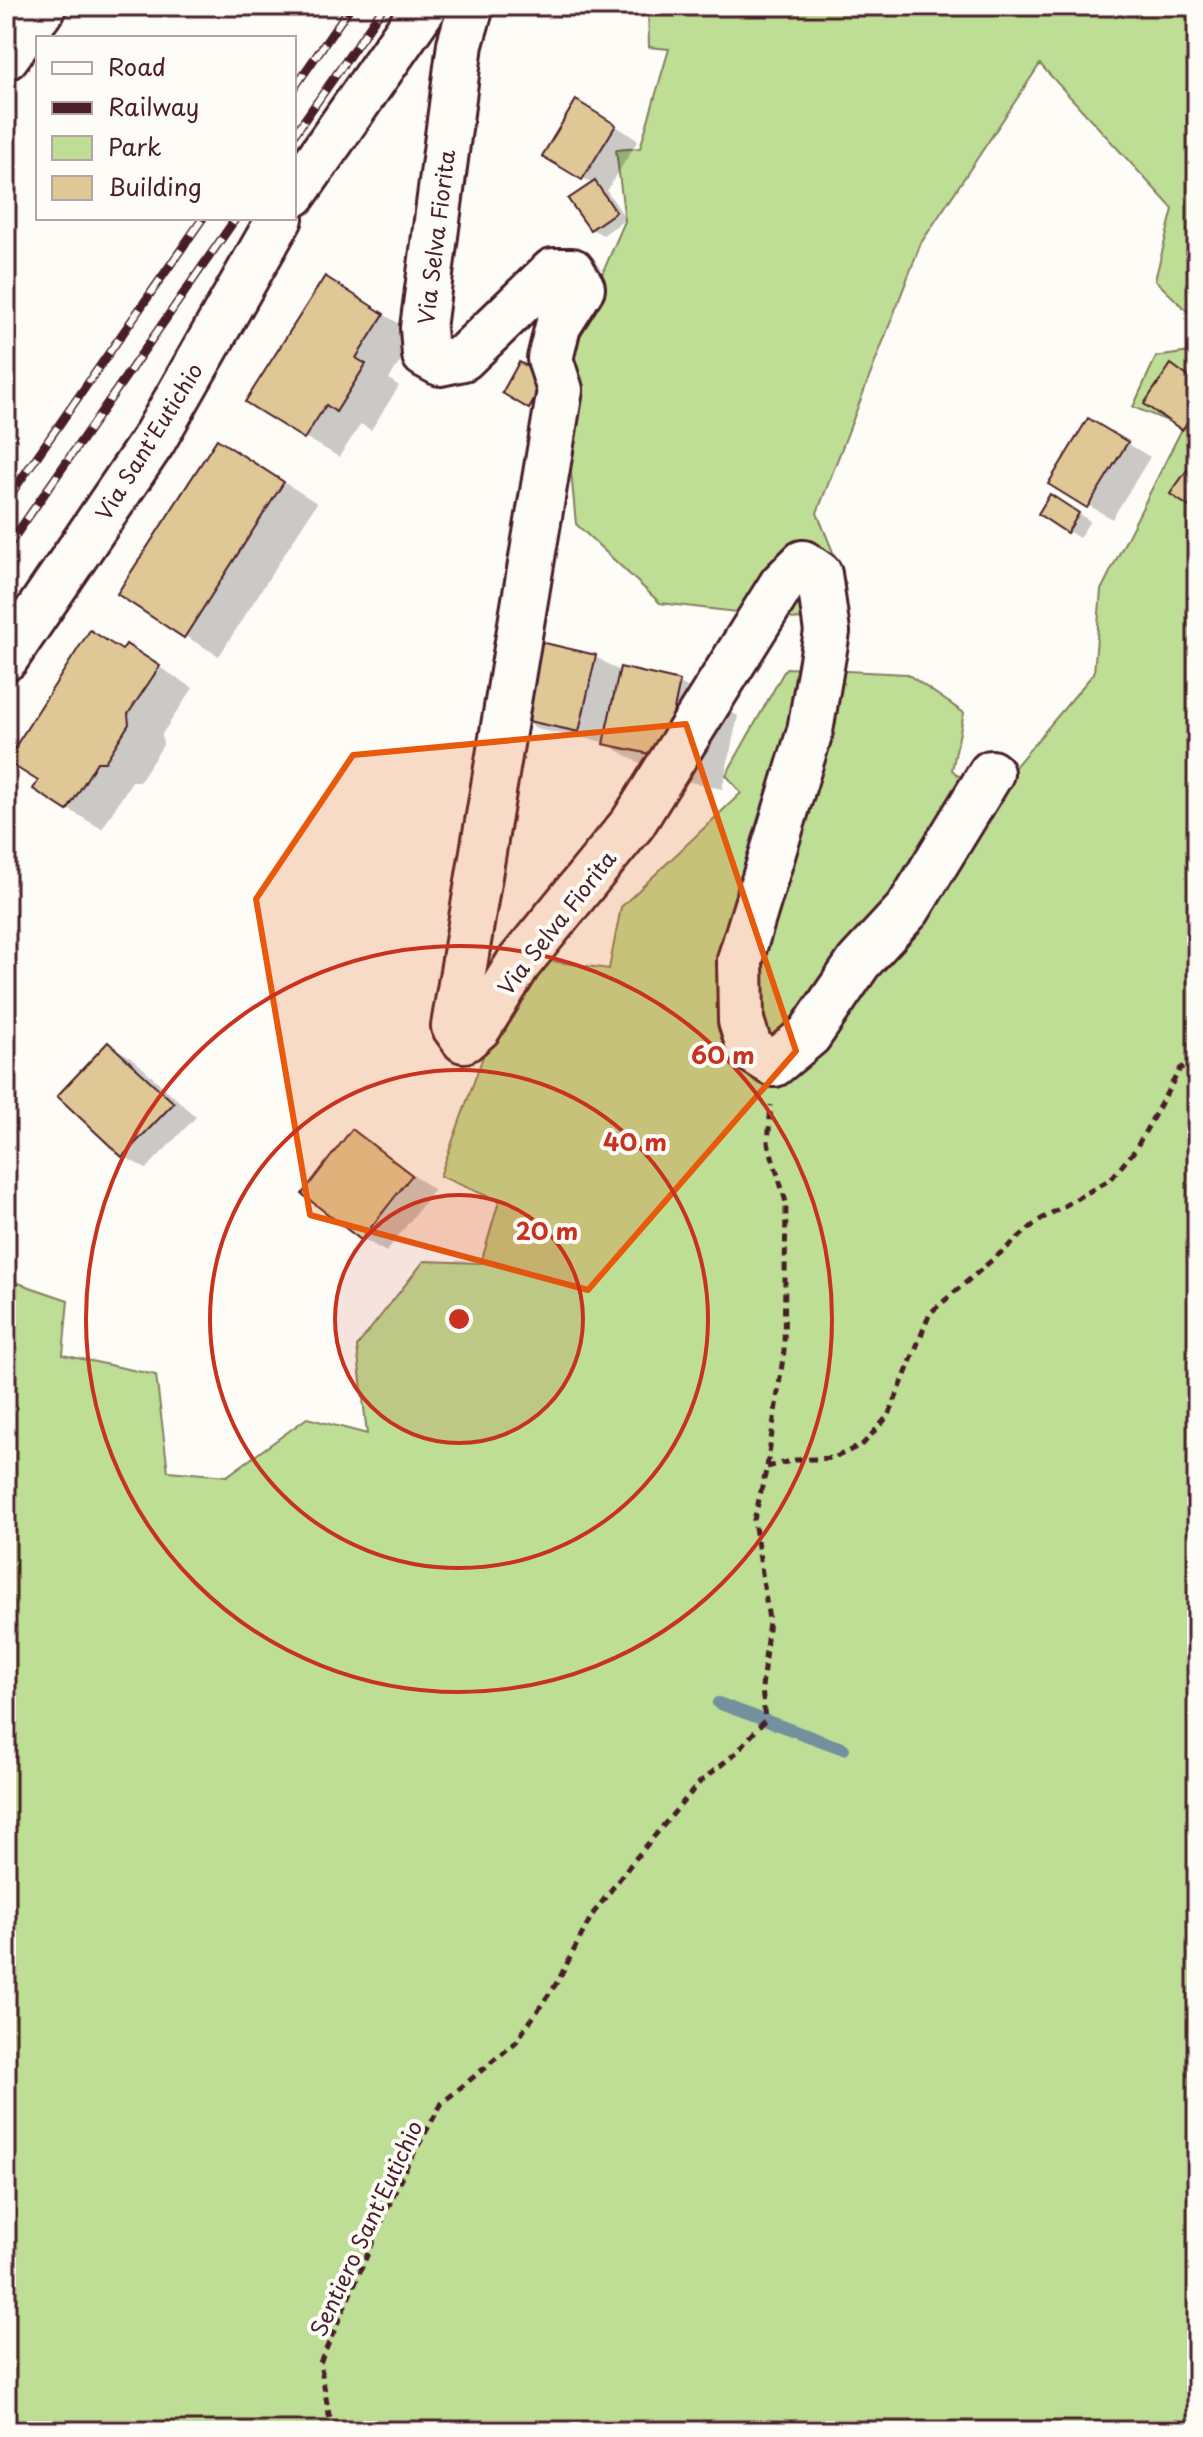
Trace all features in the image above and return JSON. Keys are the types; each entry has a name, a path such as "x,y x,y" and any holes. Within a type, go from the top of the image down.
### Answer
{"street":[{"path":"6,57 44,6"},
{"path":"296,191 425,6"},
{"name":"Via Selva Fiorita","path":"471,6 456,75 423,328 425,355 440,363 463,358 553,271 572,271 582,288 558,326 550,359 560,390 454,1026 464,1040 479,1027 518,964 589,881 668,771 693,723 782,584 803,563 819,574 827,632 810,731 740,960 741,1021 750,1049 774,1064"},
{"name":"Via Sant'Eutichio","path":"6,658 153,441 279,220"},
{"path":"774,1064 809,1035 859,962 908,909 991,773"}],"path":[{"path":"767,1467 795,1460 834,1458 863,1444 889,1415 930,1313 1038,1221 1111,1179 1135,1150 1180,1069 1197,1057"},
{"name":"Sentiero Sant'Eutichio","path":"335,2431 329,2415 320,2363 404,2171 442,2103 516,2042 558,1981 592,1915 631,1864 699,1783 737,1752 765,1720 762,1688 769,1620 754,1520 767,1467 784,1351 786,1202 768,1143 774,1064"}],"highlighted area":[{"path":"686,724 796,1051 588,1290 310,1215 256,899 353,755"}],"green space":[{"path":"648,6 1197,6 1197,321 1155,280 1173,209 1040,64 921,243 817,513 846,584 804,620 660,603 576,524 565,409 566,358 625,221 616,150 640,148 669,49 649,47"},
{"path":"1197,351 1197,2431 6,2431 6,1294 18,1283 68,1300 63,1355 156,1375 168,1471 227,1476 307,1418 367,1434 357,1346 424,1261 481,1263 499,1201 440,1176 489,1040 542,960 609,969 621,907 741,793 726,775 786,668 907,674 964,713 952,770 987,800 1094,673 1101,590 1183,427 1133,407 1156,357"}],"building":[{"path":"576,100 616,125 582,180 542,156"},
{"path":"595,181 616,212 590,230 568,199"},
{"path":"325,276 384,314 356,358 366,364 336,412 326,405 304,439 245,402"},
{"path":"519,362 547,377 529,409 502,393"},
{"path":"1171,364 1197,383 1197,409 1182,430 1144,404"},
{"path":"1088,418 1128,442 1087,508 1048,484"},
{"path":"217,439 284,482 184,638 117,594"},
{"path":"1197,456 1197,512 1170,494"},
{"path":"1050,494 1079,513 1067,533 1038,514"},
{"path":"90,630 122,650 126,644 160,666 128,714 129,724 105,762 97,762 67,811 33,789 38,781 6,761"},
{"path":"532,640 596,655 579,732 514,718"},
{"path":"620,667 680,681 664,757 603,744"},
{"path":"108,1042 174,1103 122,1157 57,1096"},
{"path":"352,1129 412,1175 361,1240 302,1194"}],"waterway":[{"path":"718,1703 844,1749"}],"railway":[{"path":"296,85 351,6"},
{"path":"296,132 384,6"},
{"path":"6,501 202,220"},
{"path":"6,549 235,220"}]}
